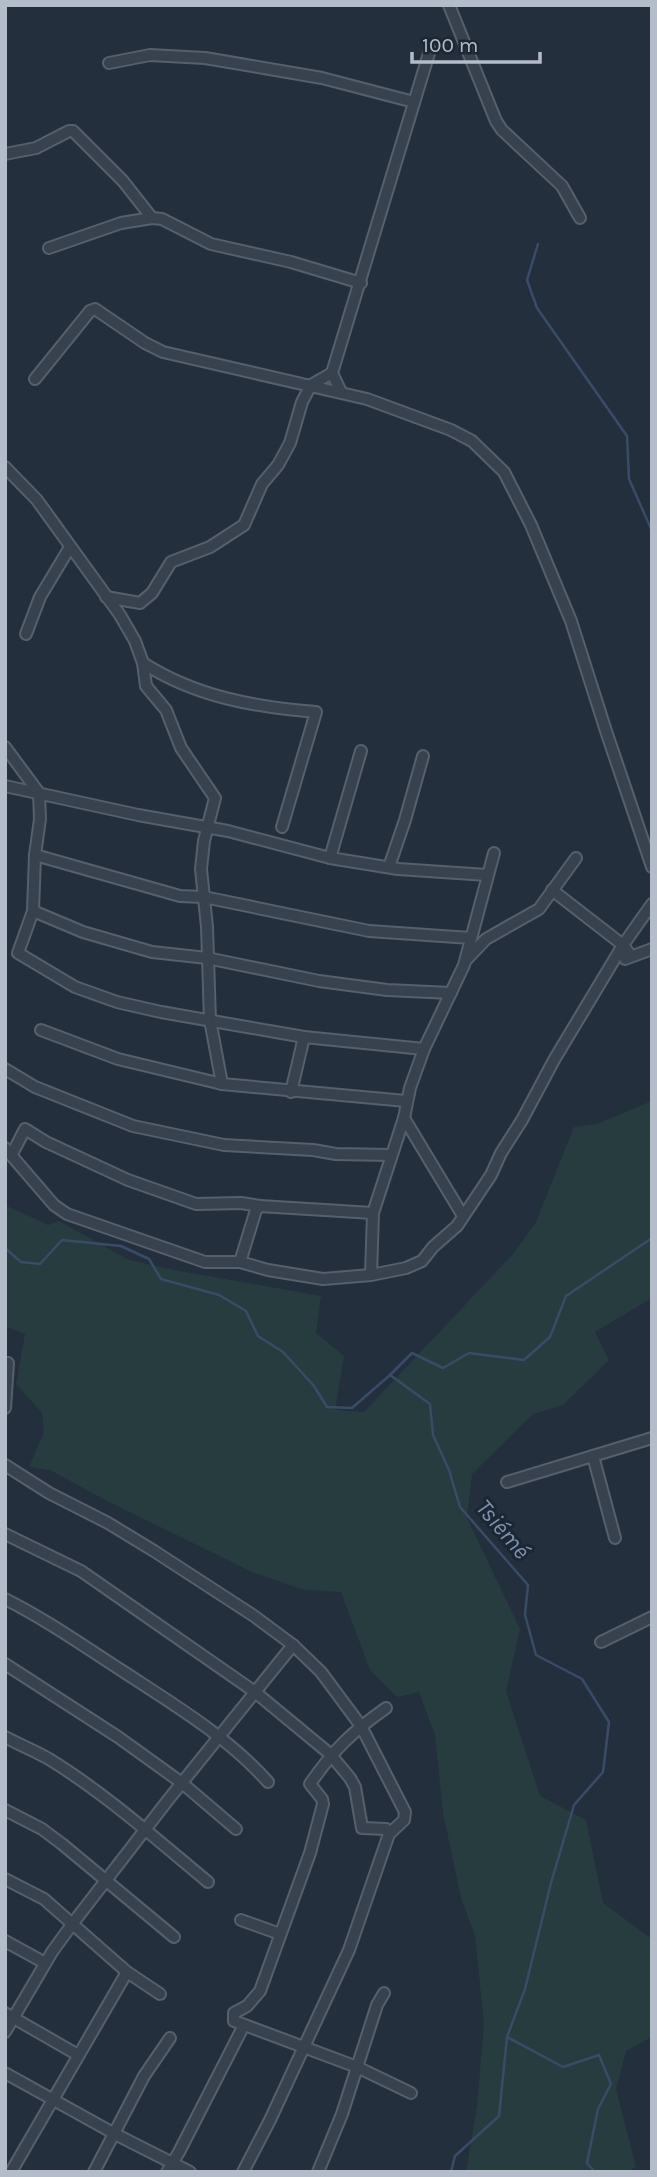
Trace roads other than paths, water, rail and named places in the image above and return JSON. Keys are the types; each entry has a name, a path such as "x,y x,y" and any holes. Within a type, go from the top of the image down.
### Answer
{"street":[{"path":"449,5 496,121 502,130 562,186 580,218"},
{"path":"106,597 140,603 152,593 171,562 209,547 244,525 262,484 278,465 290,443 302,402 311,385 332,373 430,50"},
{"path":"109,63 150,55 205,58 322,78 414,102"},
{"path":"5,154 36,148 73,131 123,181 152,218"},
{"path":"49,248 121,223 162,219 211,244 291,262 361,283"},
{"path":"34,379 90,311 95,309 163,352 341,392 451,430 472,441 504,472 512,485 571,621 652,867"},
{"path":"332,373 341,392"},
{"path":"5,467 37,500 135,641 143,663 146,686 166,710 181,748 215,798 201,869 210,1020 222,1084"},
{"path":"26,634 40,597 70,547"},
{"path":"143,663 208,694 246,704 316,712 282,827"},
{"path":"5,747 39,793 40,819 35,855 33,911 18,953 75,987 117,1002 304,1037 424,1049"},
{"path":"330,858 361,751"},
{"path":"389,867 422,756"},
{"path":"5,786 229,831 330,858 389,867 487,876"},
{"path":"464,965 495,853"},
{"path":"35,855 180,896 204,897 369,931 471,938"},
{"path":"371,1275 373,1213 404,1118 406,1101 424,1049 464,965 471,953 486,939 534,913 576,858"},
{"path":"552,890 623,946 631,956"},
{"path":"373,1213 241,1203 196,1204 128,1180 46,1142 25,1129 9,1151 42,1192 67,1214 205,1262 240,1262 268,1270 323,1279 371,1275 407,1268 422,1261 433,1247 457,1226 491,1175 554,1060 623,946 652,904"},
{"path":"33,911 83,932 152,952 207,958 319,981 387,990 451,993"},
{"path":"611,969 631,956 652,949"},
{"path":"41,1030 118,1059 222,1084 406,1101"},
{"path":"291,1092 304,1037"},
{"path":"5,1069 35,1087 133,1126 224,1144 336,1154 391,1155"},
{"path":"404,1118 463,1216"},
{"path":"240,1262 256,1210 260,1206"},
{"path":"5,1408 8,1363"},
{"path":"507,1482 652,1438"},
{"path":"593,1456 615,1538"},
{"path":"5,1465 49,1493 108,1523 154,1551 254,1616 293,1645 321,1672 361,1726 405,1812 404,1820 389,1834 349,1950 243,2172"},
{"path":"5,1534 81,1571 255,1692 330,1754 351,1778 362,1828 386,1829 389,1834"},
{"path":"5,1599 31,1612 104,1659 218,1738 268,1782"},
{"path":"601,1642 652,1616"},
{"path":"5,2032 9,2015 73,1923 293,1645"},
{"path":"5,1664 118,1737 182,1783 236,1829"},
{"path":"386,1708 330,1754 310,1784 323,1799 310,1853 260,1991 247,2006 234,2013 234,2021 357,2067 411,2093"},
{"path":"5,1737 48,1759 145,1830 208,1882"},
{"path":"5,1810 42,1829 174,1937"},
{"path":"5,1879 44,1899 127,1972 160,1994"},
{"path":"241,1920 280,1934"},
{"path":"5,1941 46,1963"},
{"path":"10,2172 127,1972"},
{"path":"318,2172 342,2114 377,2005 384,1993"},
{"path":"9,2015 79,2055"},
{"path":"170,2168 244,2025"},
{"path":"94,2172 144,2076 170,2038"},
{"path":"5,2073 170,2168 190,2172"}],"waterway":[{"path":"538,244 527,280 537,308 627,436 629,479 652,531"},
{"path":"390,1375 412,1353 443,1368 469,1353 524,1360 550,1337 566,1296 652,1238"},
{"name":"Tsiémé","path":"5,1248 21,1262 40,1264 62,1240 121,1246 149,1259 161,1279 219,1295 246,1311 258,1336 283,1352 314,1386 327,1407 352,1408 390,1375 430,1404 433,1435 449,1470 460,1507 528,1585 525,1615 536,1655 582,1679 609,1722 603,1772 574,1805 551,1883 525,1989 507,2037 499,2116 455,2156 451,2172"},
{"path":"507,2037 563,2067 599,2055 611,2084 598,2109 587,2163 595,2172"}]}
